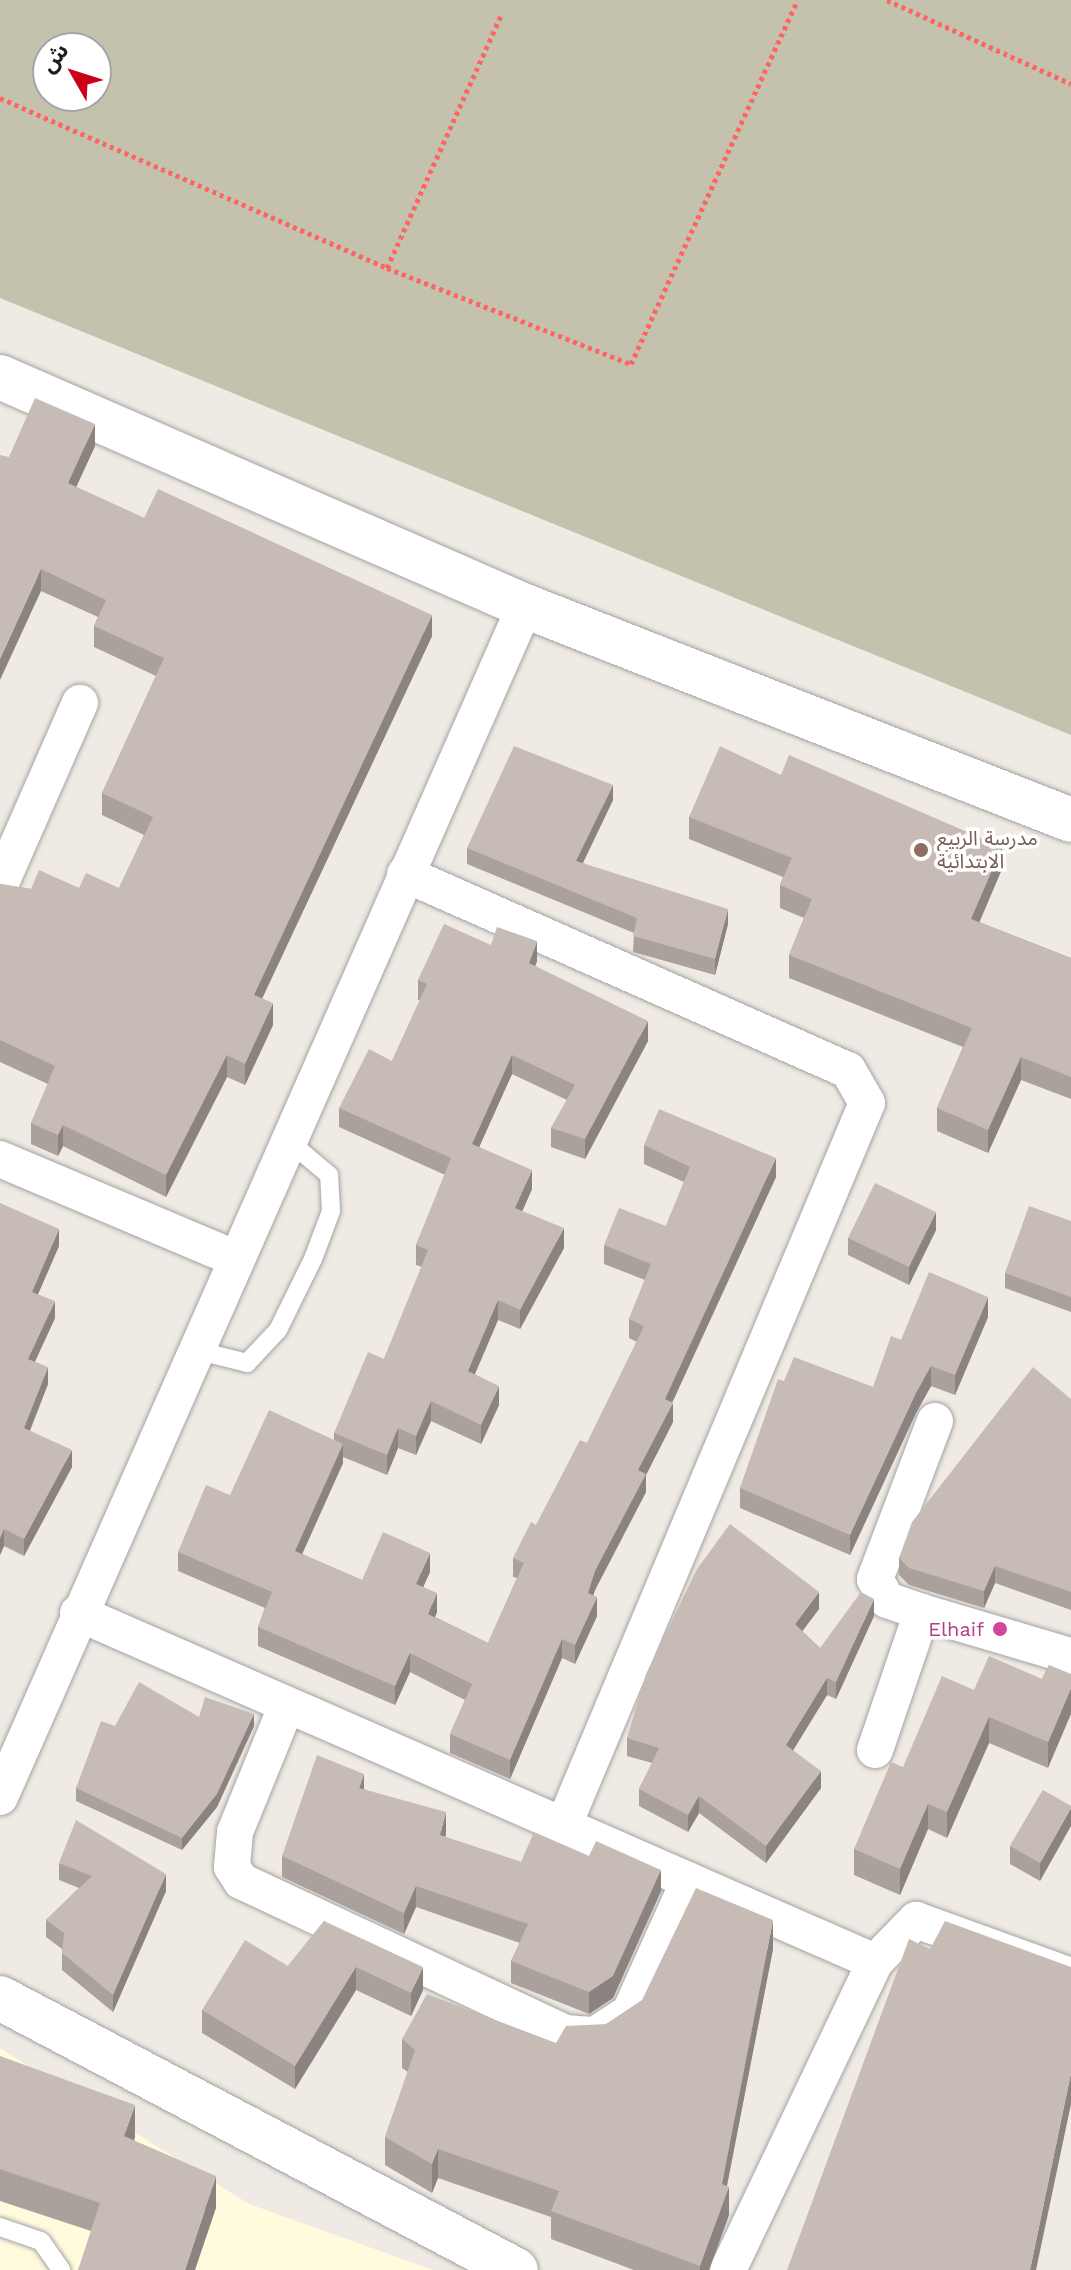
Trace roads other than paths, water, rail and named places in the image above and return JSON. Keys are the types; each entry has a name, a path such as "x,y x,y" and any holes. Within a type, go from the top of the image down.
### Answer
{"street":[{"path":"0,377 525,606 1071,820"},
{"path":"0,1797 234,1258 290,1142 525,606"},
{"path":"0,885 80,703"},
{"path":"405,874 848,1070 867,1103 563,1827"},
{"path":"0,1159 234,1258"},
{"path":"935,1421 875,1579 887,1600 1071,1656"},
{"path":"875,1750 922,1612"},
{"path":"78,1613 286,1707 875,1962"},
{"path":"286,1707 235,1832 232,1867 241,1881 565,2033 595,2035 630,2012 689,1881"},
{"path":"728,2270 875,1962 916,1920 1071,1976"},
{"path":"0,1998 516,2270"}],"lane":[{"path":"195,1350 247,1363 278,1330 313,1259 331,1211 329,1175 290,1142"},
{"path":"0,2227 41,2241 61,2270"}],"place":[{"name":"مدرسة الربيع الابتدائية","path":"921,850"},
{"name":"Elhaif","path":"1000,1629"}]}
